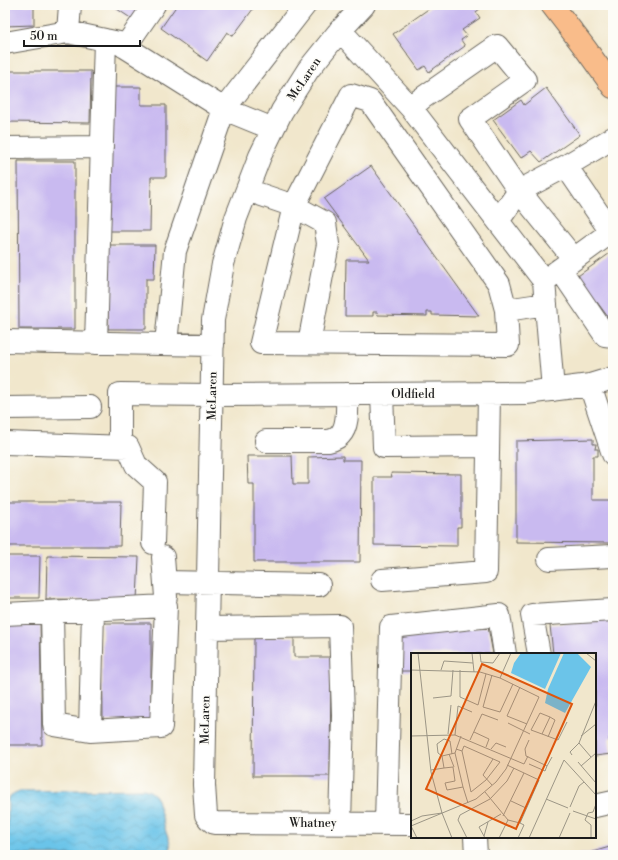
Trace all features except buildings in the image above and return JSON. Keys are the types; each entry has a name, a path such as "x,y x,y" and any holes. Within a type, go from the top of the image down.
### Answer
{"main road":[{"path":"552,5 613,87"}],"street":[{"path":"68,32 70,5"},
{"path":"125,47 154,5"},
{"path":"166,344 175,251 224,109 305,5"},
{"name":"McLaren","path":"214,823 206,815 204,785 212,345 213,320 223,264 236,218 260,156 282,111 308,70 340,30 364,5"},
{"path":"340,30 411,108 498,221 559,270"},
{"path":"5,43 68,32 119,43 224,109 273,129"},
{"path":"96,343 104,40"},
{"path":"411,108 421,99 497,46 525,80 470,119 519,192 559,270 604,335 613,336"},
{"path":"351,95 370,101 499,284 506,310 508,345 262,343 294,206 351,95"},
{"path":"498,221 519,192 613,138"},
{"path":"5,148 102,146"},
{"path":"554,390 546,304 559,270 612,231 566,166"},
{"path":"247,190 294,206 325,223 328,244 309,343"},
{"path":"506,310 546,304"},
{"path":"5,342 212,345"},
{"name":"Oldfield","path":"120,446 120,394 212,395 526,393 590,385 613,378"},
{"path":"590,385 613,454"},
{"path":"266,442 328,441 335,439 340,435 344,428 346,420 347,394"},
{"path":"382,394 384,447 488,446"},
{"path":"382,580 486,572 488,394"},
{"path":"5,408 90,406"},
{"path":"5,443 128,447 136,465 155,482 158,550 165,582 166,606 161,727 90,731 54,725 52,612"},
{"path":"549,559 613,556"},
{"path":"165,582 319,585"},
{"path":"5,614 166,606"},
{"path":"90,731 93,610"},
{"path":"539,653 532,615 613,610"},
{"path":"386,824 391,627 499,616 505,653"},
{"path":"207,628 340,626 343,714 340,823"},
{"path":"596,806 613,802"},
{"name":"Whatney","path":"214,823 411,824"},
{"path":"475,838 476,855"}],"water":[{"path":"143,789 150,791 156,796 170,843 171,855 7,855 8,798 12,794 21,791"}]}
